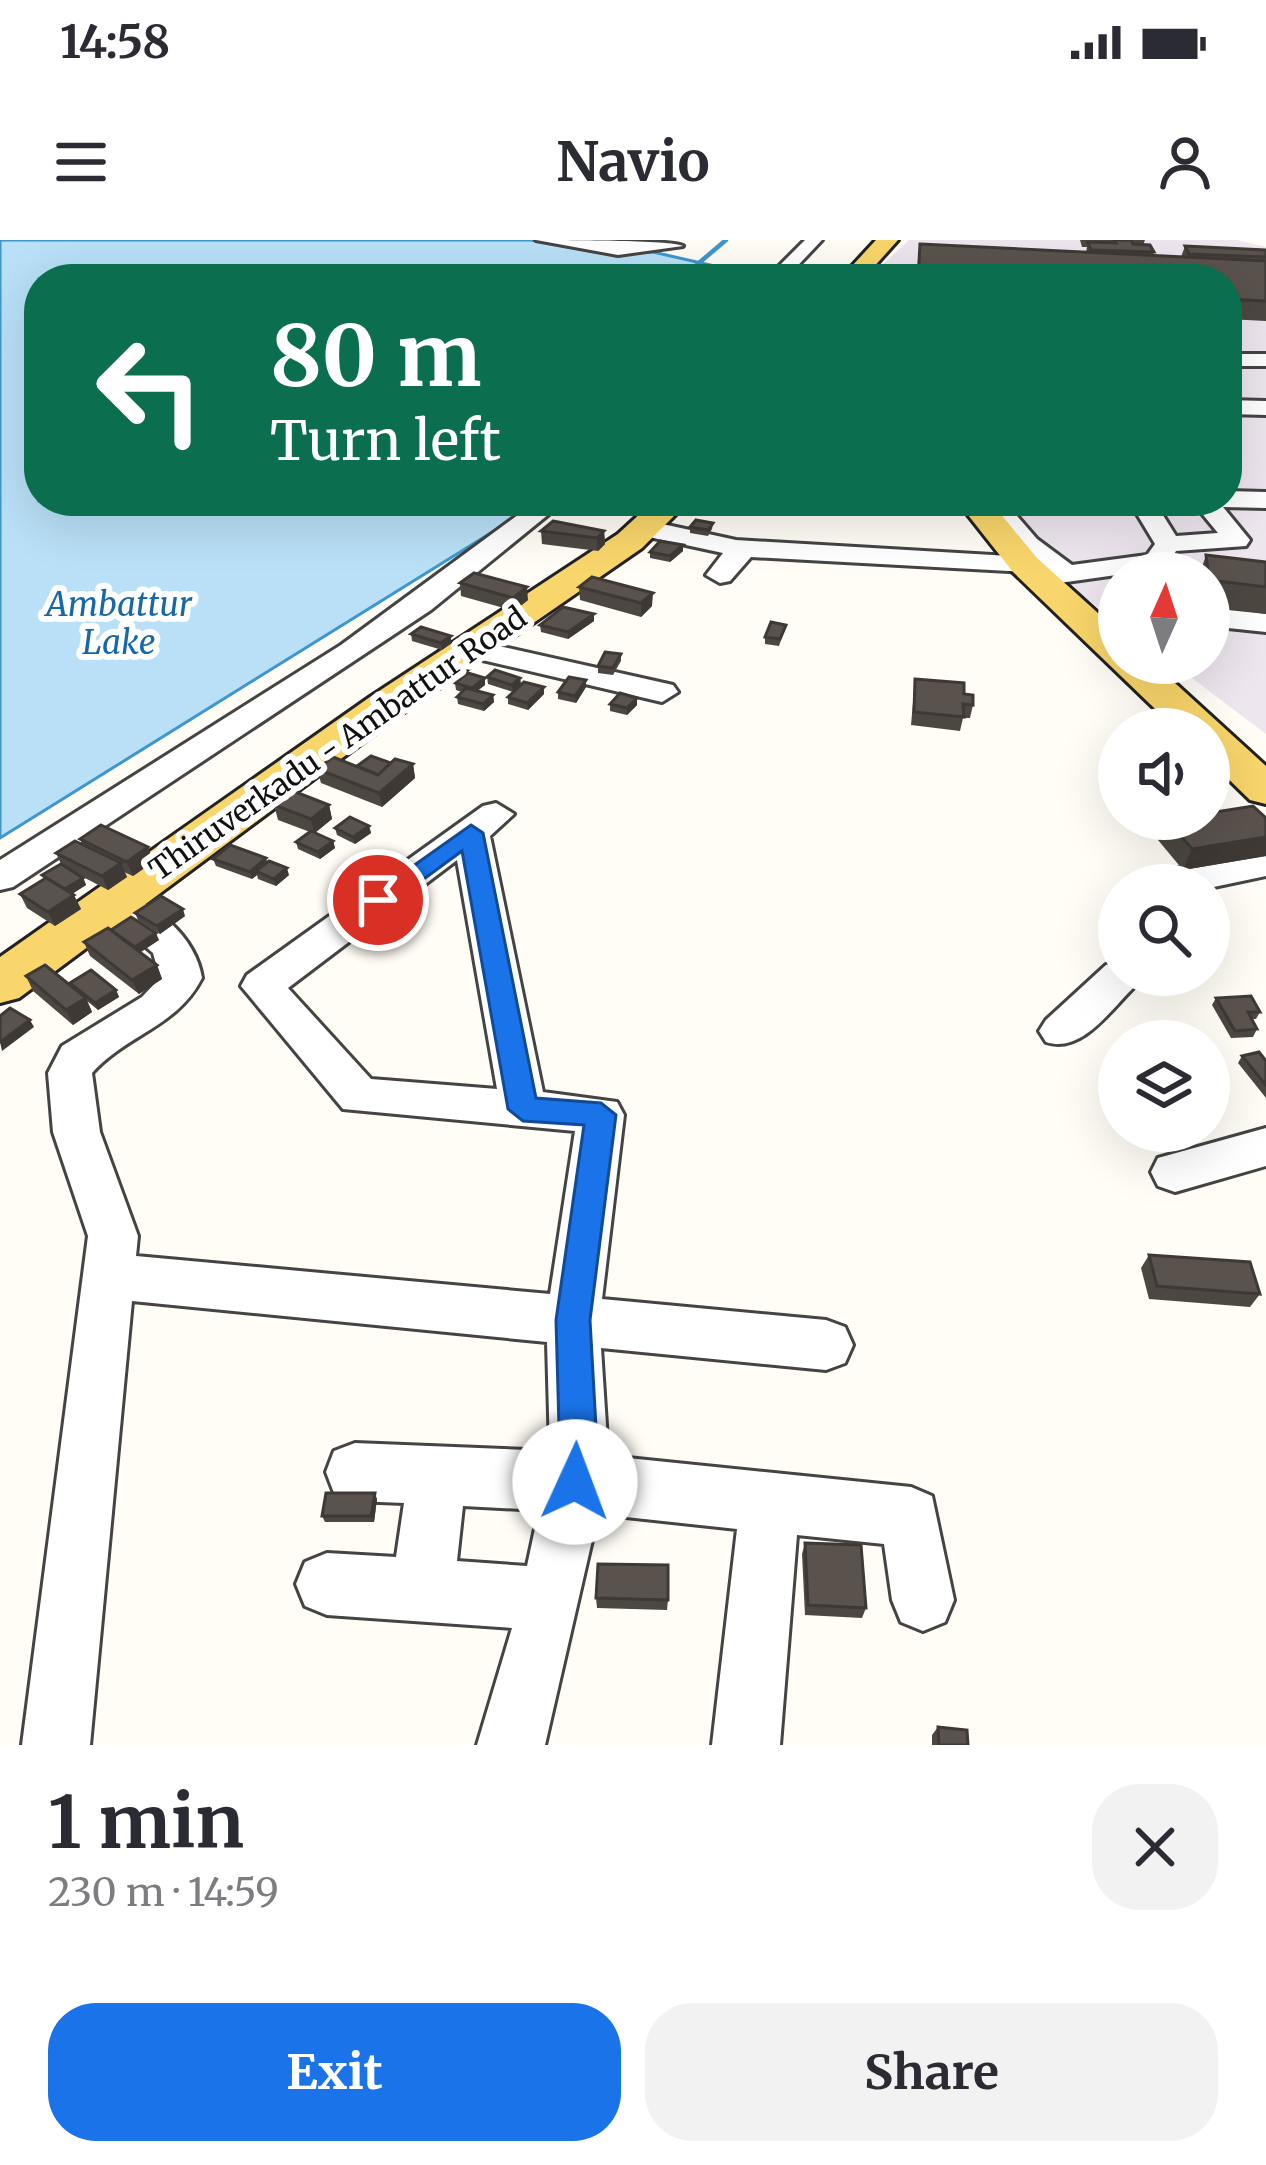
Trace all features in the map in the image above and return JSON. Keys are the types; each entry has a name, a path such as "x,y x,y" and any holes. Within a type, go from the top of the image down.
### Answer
{"main road":[{"path":"865,264 888,240"},
{"name":"Thiruverkadu - Ambattur Road","path":"0,984 656,516"},
{"path":"988,516 1098,627"},
{"path":"1152,684 1178,708"},
{"path":"1230,757 1266,790"}],"street":[{"path":"544,240 675,246"},
{"path":"786,240 813,241"},
{"path":"791,264 813,241"},
{"path":"0,878 350,651 499,547 535,516"},
{"path":"664,516 736,548 1044,572 1098,571"},
{"path":"1003,516 1044,572"},
{"path":"1151,516 1168,544"},
{"path":"1168,544 1237,540 1223,516"},
{"path":"1163,552 1168,544"},
{"path":"720,575 738,559 736,548"},
{"path":"1230,619 1266,623"},
{"path":"472,649 662,692"},
{"path":"511,1745 551,1598 579,1463 573,1320 601,1115 523,1109 359,1096 262,986 483,823 523,1109"},
{"path":"1230,871 1266,864"},
{"path":"56,1745 113,1236 83,1160 70,1074 78,1059 158,1007 180,980 180,961 170,947 113,903"},
{"path":"1061,1031 1098,996"},
{"path":"1175,1172 1266,1147"},
{"path":"108,1276 826,1345"},
{"path":"355,1472 575,1482 911,1517 923,1600"},
{"path":"422,1590 437,1475"},
{"path":"746,1745 770,1502"},
{"path":"326,1584 551,1598"}],"shaded area":[{"path":"909,240 1237,240 1266,247 1266,734 1200,684 1230,684 1230,552 1098,552 1098,607 1056,575 1010,516 1242,516 1242,264 883,264"}],"water":[{"name":"Ambattur Lake","path":"0,240 531,240 595,252 653,252 706,264 24,264 24,516 518,516 0,838"}],"building":[{"path":"1114,240 1150,245 1154,252 1091,250 1088,242 1116,243"},
{"path":"920,244 1266,261 1266,301 1242,300 1242,264 919,264"},
{"path":"1185,246 1266,250 1266,257 1189,254"},
{"path":"696,520 713,523 708,530 690,527"},
{"path":"553,521 604,531 597,538 541,531"},
{"path":"660,541 683,545 670,556 650,552"},
{"path":"1230,558 1266,562 1266,587 1230,583"},
{"path":"474,573 527,587 513,598 460,583"},
{"path":"592,577 653,593 641,603 579,587"},
{"path":"563,607 594,614 568,632 540,625"},
{"path":"771,622 786,625 780,639 765,637"},
{"path":"421,627 451,636 441,643 411,634"},
{"path":"605,652 621,654 613,668 598,666"},
{"path":"495,670 520,678 512,685 487,677"},
{"path":"468,673 485,678 472,688 455,683"},
{"path":"569,677 586,680 575,696 558,692"},
{"path":"915,679 964,683 964,694 973,695 973,705 963,704 964,717 914,712"},
{"path":"524,682 544,687 527,703 508,697"},
{"path":"466,688 493,695 483,704 457,697"},
{"path":"620,693 637,698 627,708 610,704"},
{"path":"371,756 391,763 378,775 357,766"},
{"path":"333,757 378,775 395,759 413,764 379,793 317,769"},
{"path":"293,791 329,805 311,819 274,805"},
{"path":"1253,806 1266,818 1266,837 1192,849 1184,840 1230,840 1230,810"},
{"path":"350,817 369,826 353,837 335,828"},
{"path":"101,825 148,847 127,862 80,839"},
{"path":"311,831 333,841 318,852 296,842"},
{"path":"75,841 121,863 102,876 56,853"},
{"path":"230,845 266,858 250,872 213,859"},
{"path":"269,861 287,868 274,879 256,871"},
{"path":"61,864 83,878 65,889 42,875"},
{"path":"46,878 74,895 48,912 20,894"},
{"path":"161,896 183,909 157,926 135,913"},
{"path":"131,917 156,933 135,947 111,930"},
{"path":"108,928 157,965 132,980 84,942"},
{"path":"45,965 86,998 66,1010 26,976"},
{"path":"91,970 116,990 95,1003 70,983"},
{"path":"1251,996 1260,1012 1248,1012 1257,1029 1235,1031 1216,998"},
{"path":"10,1008 30,1020 0,1042 0,1016"},
{"path":"1259,1052 1266,1061 1266,1085 1242,1056"},
{"path":"1149,1255 1250,1262 1260,1294 1157,1286"},
{"path":"326,1493 375,1493 371,1516 322,1516"},
{"path":"805,1543 861,1545 866,1608 808,1605"},
{"path":"598,1564 668,1565 668,1600 596,1598"},
{"path":"938,1727 967,1730 968,1745 939,1745"}],"waterway":[{"path":"698,264 726,240"}],"route":[{"path":"378,900 471,833 523,1109 601,1115 573,1320 579,1463 575,1482"}]}
